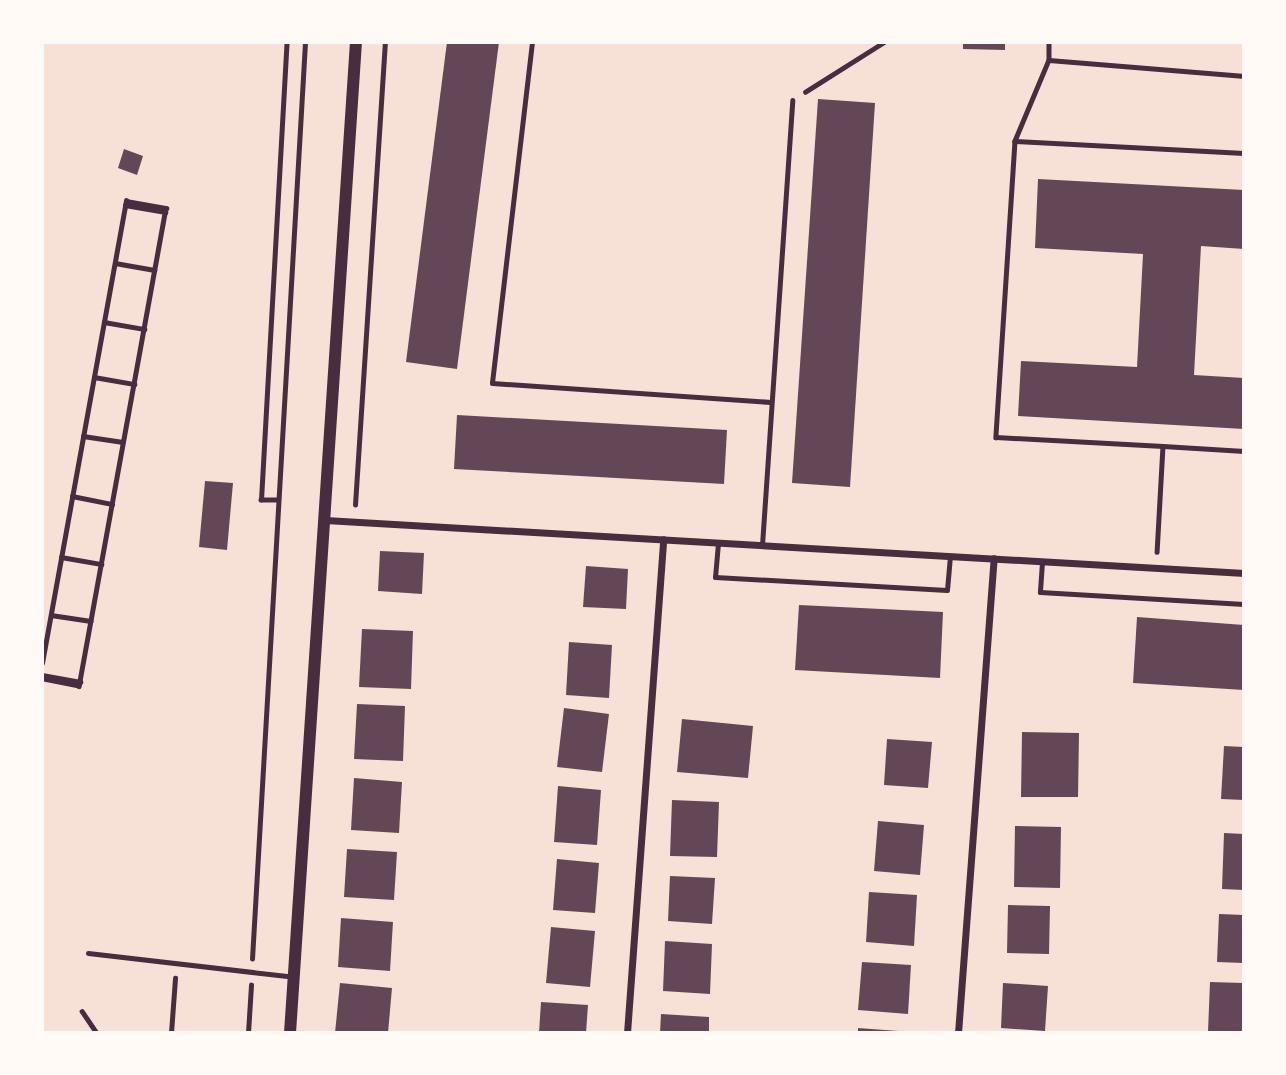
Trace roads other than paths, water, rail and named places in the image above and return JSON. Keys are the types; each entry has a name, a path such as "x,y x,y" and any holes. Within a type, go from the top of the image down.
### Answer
{"street":[{"path":"290,1033 356,42"},
{"path":"325,520 1244,573"},
{"path":"627,1033 663,539"},
{"path":"958,1033 994,558"}],"lane":[{"path":"532,42 492,383 770,402"},
{"path":"762,545 792,100"},
{"path":"718,543 715,576 947,590 950,556"},
{"path":"1042,562 1040,592 1244,604"},
{"path":"88,953 294,977"}]}
